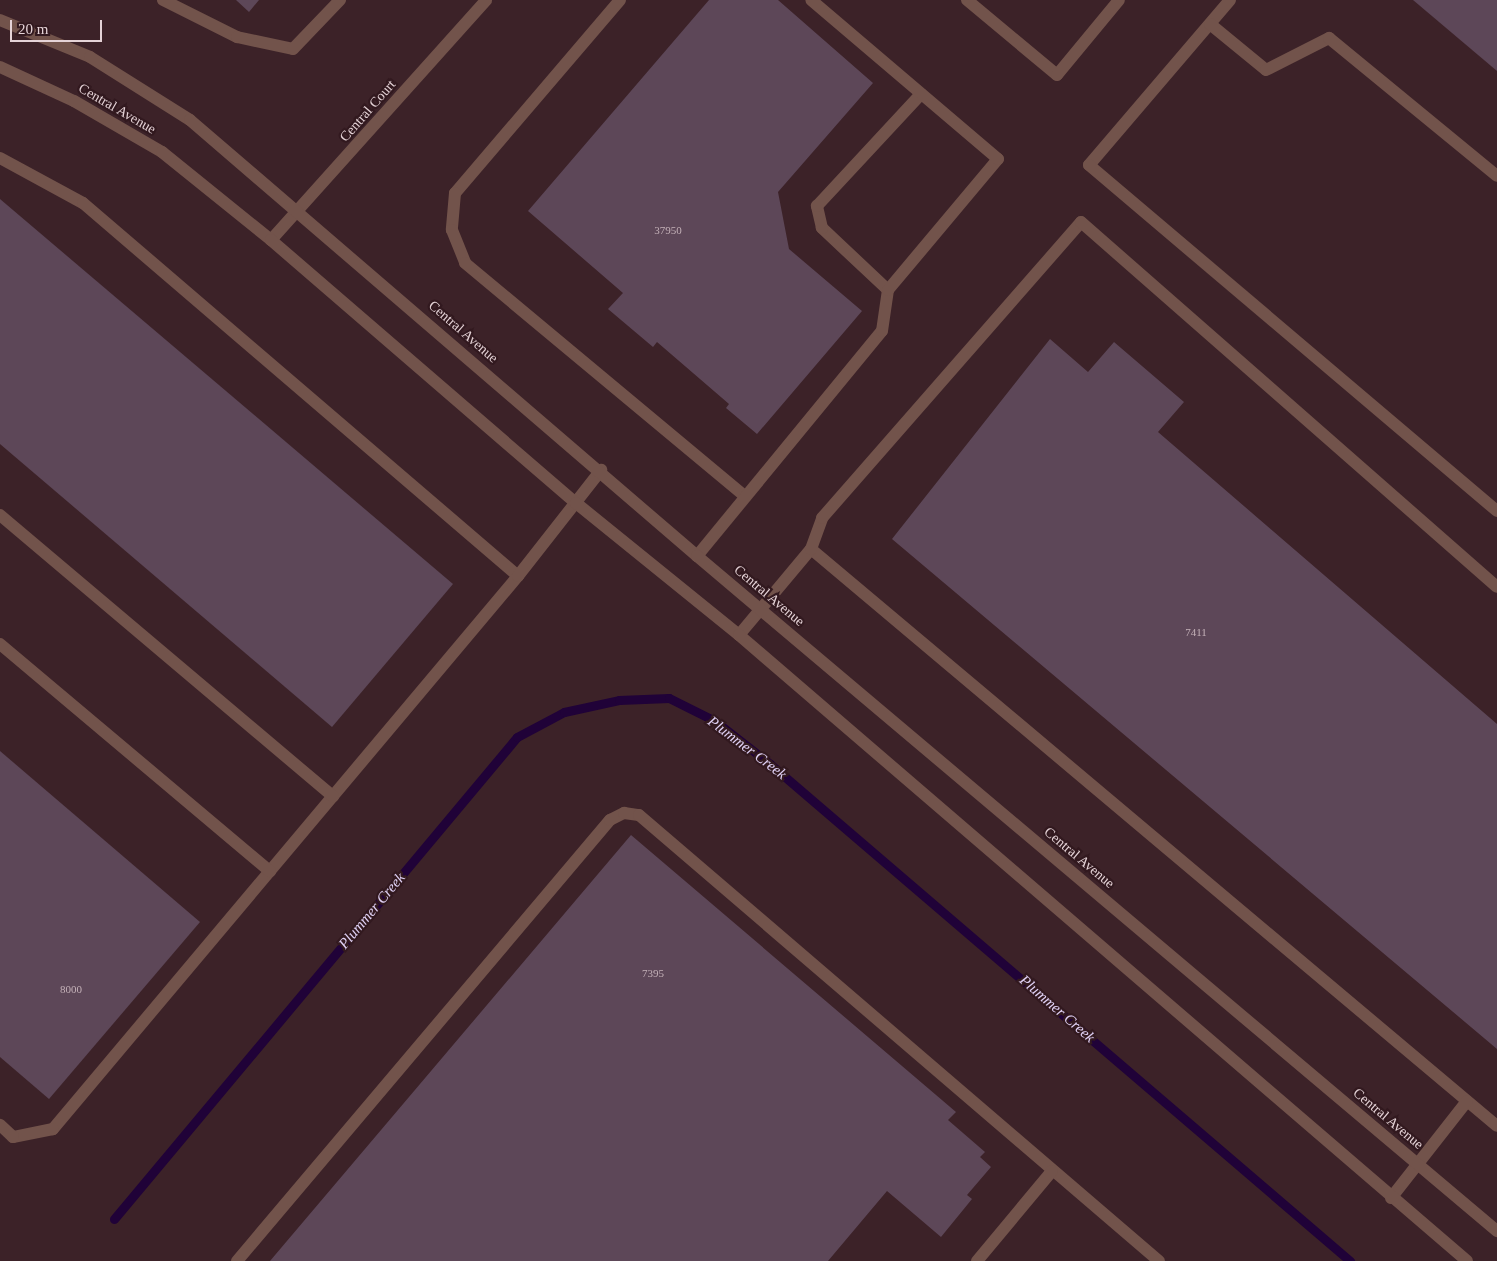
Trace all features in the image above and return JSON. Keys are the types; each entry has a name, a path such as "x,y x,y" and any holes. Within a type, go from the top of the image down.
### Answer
{"street":[{"path":"163,0 237,37 293,49 340,0"},
{"name":"Central Court","path":"271,240 486,0"},
{"path":"620,0 455,194 452,230 465,263 745,496"},
{"path":"697,556 882,331 888,290 998,159 811,0"},
{"path":"967,0 1057,75 1119,0"},
{"path":"1230,0 1089,165 1497,512"},
{"name":"Central Avenue","path":"0,20 90,58 190,120 601,470 697,556 1497,1231"},
{"path":"1210,24 1266,70 1329,38 1497,176"},
{"name":"Central Avenue","path":"0,67 74,101 162,152 271,240 576,503 739,636 1391,1198 1467,1261"},
{"path":"888,290 822,228 817,206 921,94"},
{"path":"0,158 83,203 518,576"},
{"path":"739,636 811,549 822,518 1081,222 1497,587"},
{"path":"0,1126 13,1136 53,1129 518,576 601,470"},
{"path":"0,515 333,796"},
{"path":"811,549 1497,1126"},
{"path":"0,644 270,872"},
{"path":"237,1261 610,820 624,813 639,815 1159,1261"},
{"path":"1391,1198 1467,1101"},
{"path":"977,1261 1052,1171"}],"building":[{"path":"236,0 259,0 249,12"},
{"path":"709,0 778,0 873,83 778,192 789,249 862,311 757,434 726,408 729,404 657,342 653,347 608,309 623,293 528,211"},
{"path":"1413,0 1497,0 1497,71"},
{"path":"0,199 453,584 332,727 0,444"},
{"path":"1050,339 1088,372 1114,342 1184,402 1158,432 1497,724 1497,1049 892,539"},
{"path":"0,751 200,922 49,1099 0,1057"},
{"path":"631,835 956,1112 948,1120 985,1152 980,1157 991,1167 967,1195 972,1199 941,1237 887,1191 828,1261 270,1261"}],"waterway":[{"name":"Plummer Creek","path":"114,1219 517,737 564,712 619,700 669,698 715,721 770,764 1350,1261"}]}
